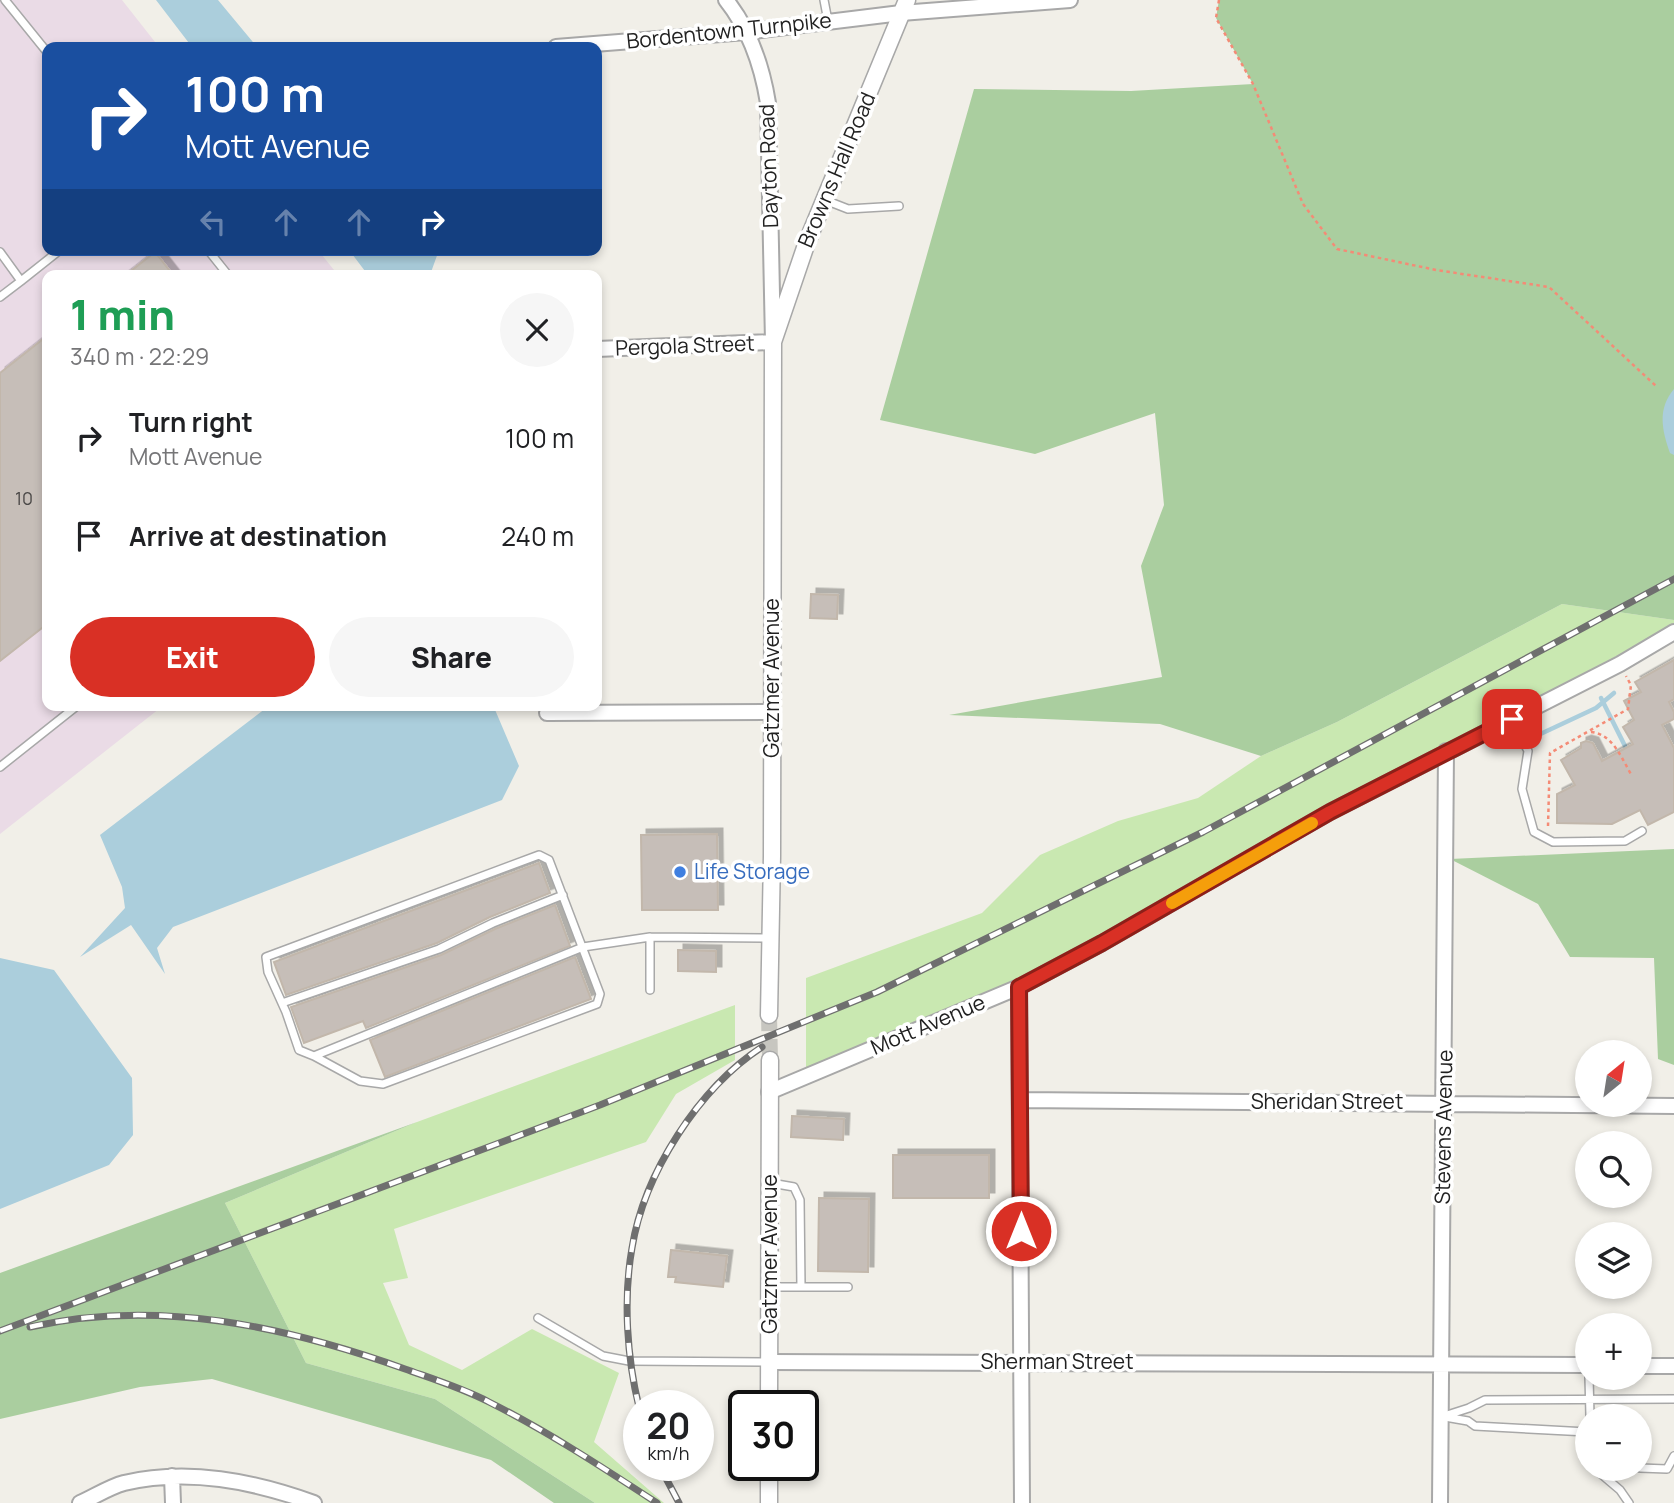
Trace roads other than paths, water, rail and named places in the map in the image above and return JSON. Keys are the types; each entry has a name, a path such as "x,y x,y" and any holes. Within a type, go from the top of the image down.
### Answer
{"street":[{"name":"Dayton Road","path":"726,0 746,32 762,69 768,103 773,342"},
{"name":"Bordentown Turnpike","path":"602,43 746,32 904,7 1070,0"},
{"name":"Browns Hall Road","path":"773,342 807,242 904,7"},
{"name":"Pergola Street","path":"602,349 773,342"},
{"name":"Gatzmer Avenue","path":"769,1015 773,342"},
{"name":"Mott Avenue","path":"769,1092 1019,987 1102,943 1330,812 1620,664 1674,632"},
{"path":"547,713 772,712"},
{"name":"Stevens Avenue","path":"1440,1503 1446,751"},
{"path":"1019,987 1022,1503"},
{"name":"Gatzmer Avenue","path":"769,1390 770,1060"},
{"name":"Sheridan Street","path":"1021,1100 1674,1106"},
{"name":"Sherman Street","path":"769,1362 1575,1365"},
{"path":"1652,1366 1674,1366"},
{"path":"172,1476 173,1503"},
{"path":"80,1503 122,1484 172,1476 224,1478 314,1503"},
{"path":"769,1481 769,1503"}],"lane":[{"path":"5,0 42,46"},
{"path":"824,0 828,21"},
{"path":"824,200 848,209 899,206"},
{"path":"0,253 21,281"},
{"path":"0,298 52,256"},
{"path":"213,256 224,270"},
{"path":"0,767 70,711"},
{"path":"1512,719 1528,751 1522,789 1534,832 1553,842 1625,841 1642,831"},
{"path":"538,855 549,860 562,895 600,994 597,1003 383,1084 360,1081 299,1050 268,972 266,957 538,855"},
{"path":"282,1003 439,949 562,895"},
{"path":"314,1056 583,947 650,937 771,938"},
{"path":"650,937 650,990"},
{"path":"770,1183 794,1187 800,1200 801,1287"},
{"path":"771,1287 848,1287"},
{"name":"Sherman Street","path":"538,1318 603,1356 616,1359 769,1362"},
{"path":"1590,1390 1590,1404"},
{"path":"1441,1417 1485,1400 1674,1399"},
{"path":"1441,1417 1468,1421 1475,1426 1575,1431"},
{"path":"1652,1468 1667,1469 1674,1456"},
{"path":"1609,1481 1629,1503"}],"water":[{"path":"156,0 218,0 253,42 188,42"},
{"path":"354,256 437,256 432,270 364,270"},
{"path":"1674,389 1674,455 1670,453 1667,445 1663,412"},
{"path":"262,711 496,711 519,766 502,800 173,927 157,948 165,974 131,925 80,957 125,908 122,887 100,835"},
{"path":"0,958 54,970 132,1078 133,1135 109,1165 0,1209"}],"waterway":[{"path":"1534,737 1596,708 1614,693"},
{"path":"1601,698 1628,752"}],"tunnel":[{"path":"769,1015 770,1060"}],"railway":[{"path":"0,1331 600,1105 877,992 1203,832 1674,579"},
{"path":"636,1390 629,1349 627,1308 629,1267 638,1220 662,1162 696,1109 739,1064 762,1047"},
{"path":"30,1327 125,1315 172,1316 220,1321 314,1340 405,1369 479,1397 553,1437 657,1503"},
{"path":"667,1481 679,1503"}],"place":[{"name":"Life Storage","path":"680,872"}]}
